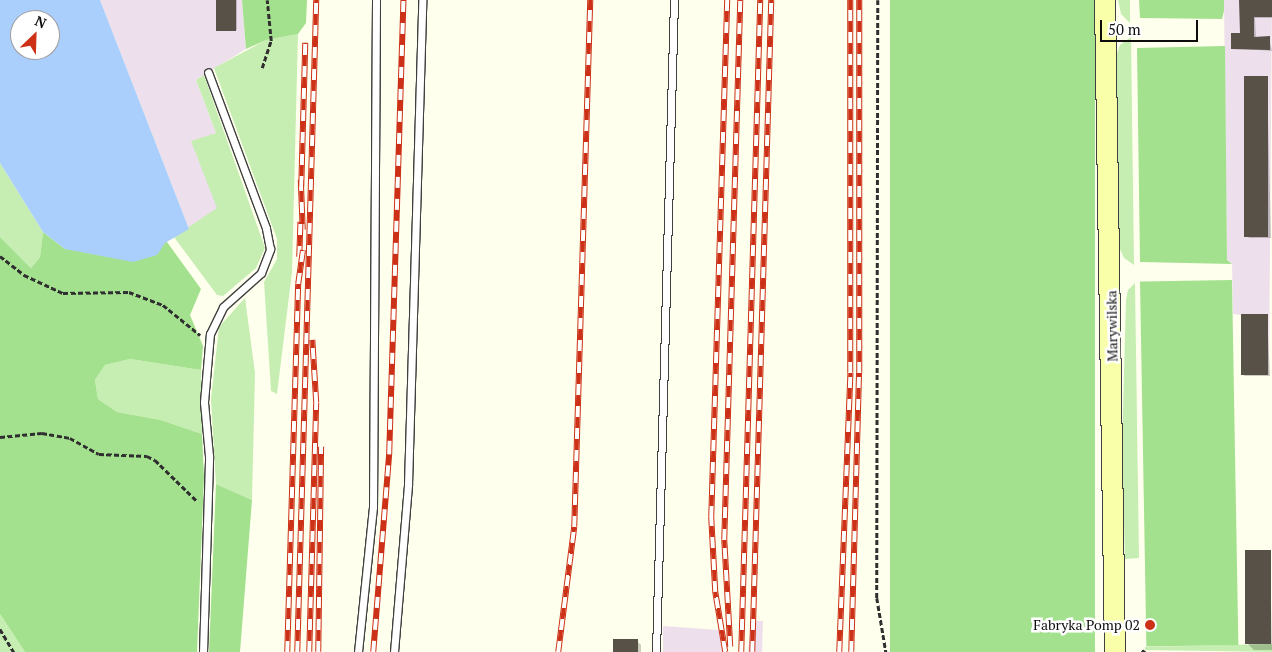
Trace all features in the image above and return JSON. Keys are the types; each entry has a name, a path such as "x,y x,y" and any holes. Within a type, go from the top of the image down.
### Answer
{"main road":[{"name":"Marywilska","path":"1105,0 1115,652"}],"lane":[{"path":"358,652 373,507 376,0"},
{"path":"394,652 408,484 422,0"},
{"path":"656,652 674,0"},
{"path":"203,652 209,456 204,402 208,342 212,327 222,307 261,273 270,249 266,228 208,72"}],"path":[{"path":"262,68 271,41 267,0"},
{"path":"878,0 877,598 886,652"},
{"path":"0,256 24,275 63,293 129,292 163,304 208,342"},
{"path":"0,437 42,433 70,438 99,454 147,456 155,460 187,494 208,510"},
{"path":"0,629 14,652"}],"shaded area":[{"path":"100,0 242,0 246,49 196,80 216,133 192,142 218,208 189,229"},
{"path":"1224,0 1272,0 1269,375 1242,375 1241,315 1233,314 1232,264 1227,260"},
{"path":"751,621 763,621 762,652 748,652"},
{"path":"663,626 719,630 722,652 663,652"}],"green space":[{"path":"242,0 307,0 306,23 298,34 266,40 246,49"},
{"path":"890,0 1095,0 1095,652 890,652"},
{"path":"1118,0 1130,0 1130,23 1121,14"},
{"path":"1139,0 1224,0 1224,11 1222,19 1140,18"},
{"path":"298,34 292,272 277,394 271,391 264,282 277,259 277,239 214,68 266,40"},
{"path":"1131,37 1134,265 1124,258 1119,247 1116,56 1120,45"},
{"path":"1225,46 1227,260 1232,264 1140,262 1137,48"},
{"path":"204,75 265,248 256,268 223,296 217,295 174,237 217,208 191,141 216,133 196,80"},
{"path":"0,163 43,232 40,257 31,268 0,237"},
{"path":"43,232 65,249 167,242 201,289 190,315 203,346 201,370 130,359 105,365 95,380 98,399 117,412 161,420 202,434 204,477 197,652 25,652 0,614 0,237 31,268 40,257"},
{"path":"1232,280 1238,645 1146,647 1140,282"},
{"path":"1135,283 1139,558 1125,559 1122,447 1126,300 1128,290"},
{"path":"245,298 255,373 252,500 216,484 211,399 219,327"},
{"path":"130,359 201,370 202,434 161,420 117,412 98,399 95,380 105,365"},
{"path":"216,484 252,500 240,652 209,652"},
{"path":"0,614 25,652 0,652"},
{"path":"1272,644 1272,652 1145,650 1145,647"}],"water":[{"path":"0,0 100,0 189,229 165,243 157,255 133,262 65,249 43,232 0,163"}],"building":[{"path":"216,0 236,0 236,31 216,31"},
{"path":"1239,0 1272,0 1272,17 1254,17 1254,37 1270,36 1270,50 1231,49 1231,33 1240,33"},
{"path":"1244,76 1268,76 1268,237 1244,237"},
{"path":"1241,314 1268,314 1268,375 1241,375"},
{"path":"1245,550 1271,550 1271,644 1245,644"},
{"path":"613,639 638,639 638,652 613,652"}],"railway":[{"path":"297,652 316,0"},
{"path":"373,652 389,452 403,0"},
{"path":"558,652 574,527 590,0"},
{"path":"725,652 715,592 711,517 727,0"},
{"path":"730,647 724,540 740,0"},
{"path":"741,652 760,0"},
{"path":"752,652 771,0"},
{"path":"839,652 850,373 850,0"},
{"path":"851,652 859,373 859,0"},
{"path":"301,187 305,43"},
{"path":"301,180 303,230"},
{"path":"299,257 300,222"},
{"path":"287,652 298,284 303,250"},
{"path":"309,652 316,403 312,340"},
{"path":"318,652 321,447"}],"place":[{"name":"Fabryka Pomp 02","path":"1150,625"}]}
